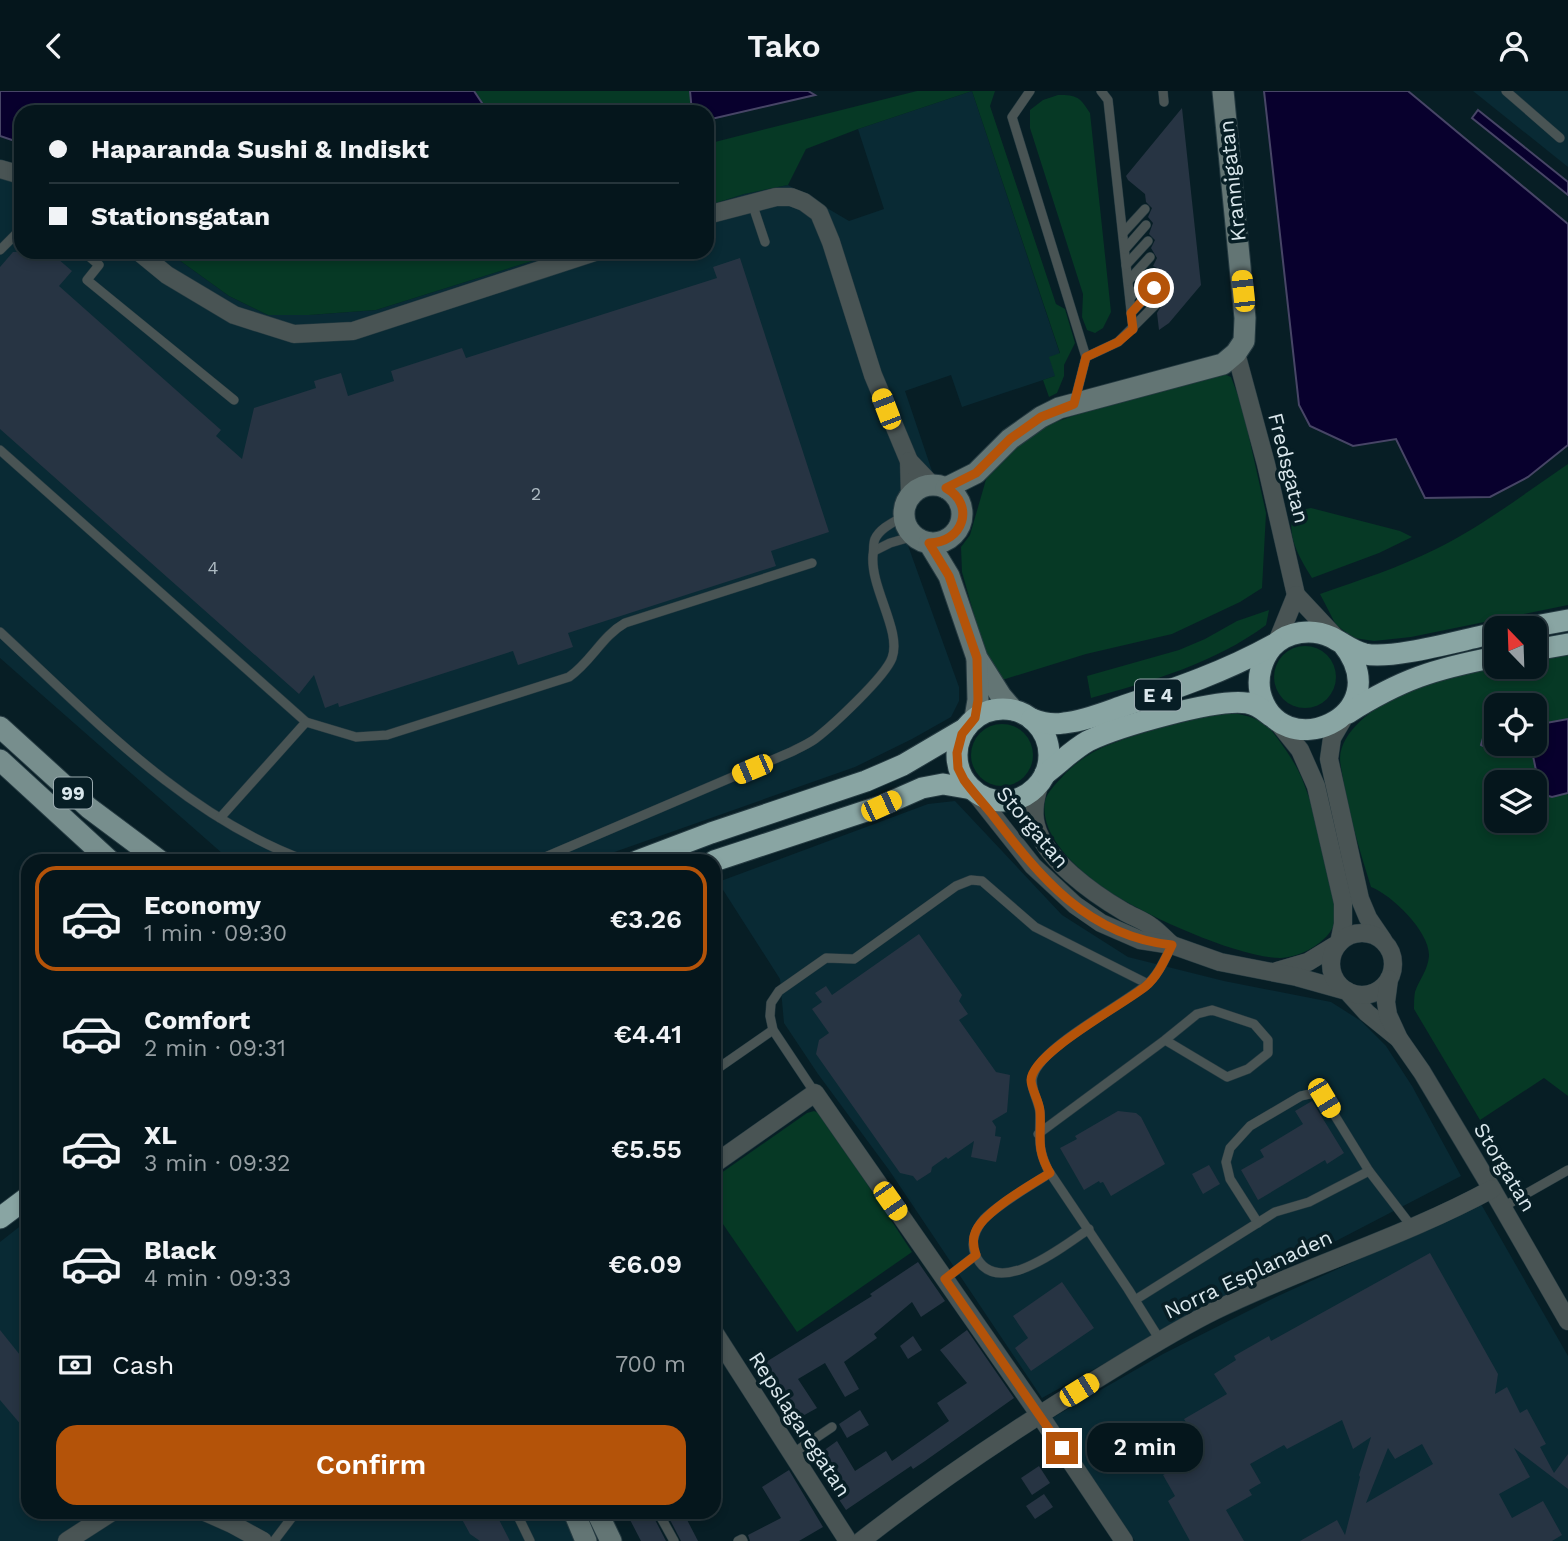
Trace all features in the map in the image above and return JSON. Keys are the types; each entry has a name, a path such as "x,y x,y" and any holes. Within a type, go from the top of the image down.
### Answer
{"highway":[{"path":"1547,624 1568,620"},
{"name":"E 4","path":"656,854 866,781 903,765 994,710 1022,715 1043,723 1064,723 1088,717 1212,675 1292,634 1307,632 1325,635 1363,654 1386,655 1484,635"},
{"path":"1276,719 1263,701 1259,680 1265,657 1277,642"},
{"path":"1342,643 1354,661 1358,677 1356,698 1346,714"},
{"path":"1547,648 1568,644"},
{"name":"E 4","path":"721,859 881,806 922,788 943,784 972,789 989,799 1006,801 1025,795 1069,754 1089,741 1170,714 1244,702 1258,706 1295,728 1313,730 1330,725 1373,697 1420,675 1484,659"},
{"path":"1022,715 1041,729 1048,745 1049,758 1043,778"},
{"path":"970,723 959,740 957,756 961,774 972,789"},
{"path":"0,1218 21,1203"}],"main road":[{"name":"99","path":"0,727 89,808 151,854"},
{"name":"99","path":"0,760 102,854"}],"street":[{"name":"Krannigatan","path":"1223,91 1245,318 1244,341 1236,353"},
{"path":"714,213 776,197 791,197 804,202 819,213 831,242 873,375 909,461 906,524 922,540 949,576 977,658 1001,696 1022,715"},
{"path":"148,259 167,275 234,315 294,334 353,331 574,259"},
{"path":"922,540 938,543 952,536 961,523 962,508 976,473 1026,427 1050,413 1074,404 1223,364 1236,353"},
{"name":"Fredsgatan","path":"1236,353 1266,464 1296,595"},
{"path":"909,461 939,486 956,496 962,508"},
{"path":"907,506 917,490 939,486 976,473"},
{"path":"949,576 952,536"},
{"path":"1277,642 1296,595 1342,643"},
{"path":"970,723 978,700 977,658"},
{"path":"1346,714 1332,738 1330,766 1360,899 1368,918 1383,940"},
{"path":"1276,719 1300,750 1316,786 1343,903 1339,943"},
{"name":"Storgatan","path":"1043,778 1034,809 1035,824 1053,854 1087,886 1113,905 1152,926 1172,945"},
{"name":"Storgatan","path":"972,789 1033,866 1075,905 1128,937 1172,945 1220,962 1273,972 1358,995 1381,989 1389,979"},
{"name":"Storgatan","path":"1273,972 1308,963 1349,936 1372,934 1383,940 1394,962 1386,1002 1388,1015 1399,1039 1422,1072 1503,1207 1568,1321"},
{"name":"Storgatan","path":"1339,943 1331,960 1332,972 1338,983 1367,1013 1399,1039"},
{"path":"721,1159 815,1093 1124,1541"},
{"name":"Norra Esplanaden","path":"861,1541 929,1488 1039,1415 1160,1340 1254,1293 1451,1211 1492,1189"},
{"name":"Repslagaregatan","path":"721,1343 848,1541"},
{"path":"67,1541 100,1519"},
{"path":"221,1519 263,1541"},
{"path":"577,1519 586,1541"},
{"path":"600,1519 611,1541"}],"lane":[{"path":"1030,91 1012,117 1086,357 1074,404"},
{"path":"1101,91 1108,100 1133,329"},
{"path":"1163,91 1164,101"},
{"path":"1506,91 1560,138"},
{"path":"752,203 765,241"},
{"path":"1123,233 1145,209"},
{"path":"1125,249 1146,225"},
{"path":"0,250 14,236"},
{"path":"1126,265 1148,241"},
{"path":"1128,281 1150,257"},
{"path":"92,259 99,265 87,280 234,400"},
{"path":"1130,298 1152,273"},
{"path":"1131,313 1154,288"},
{"path":"1086,357 1118,342 1156,304"},
{"path":"0,450 306,722 345,735 368,738 387,735 569,677 579,670 615,628 625,623 812,563"},
{"path":"552,854 815,739 885,671 893,657 894,638 874,577 874,540 907,506"},
{"path":"874,551 904,538 922,540"},
{"path":"0,632 162,778 220,818 293,854"},
{"path":"220,818 306,722"},
{"path":"815,1093 773,1030 771,1003 779,991 826,958 854,959 956,886 971,880 982,881 1035,927 1148,984"},
{"path":"1160,1340 1050,1173 1040,1153 1040,1111 1031,1080 1037,1063 1148,984 1172,945"},
{"path":"1038,1134 1197,1014 1212,1010 1254,1024 1268,1040 1268,1053 1248,1069 1227,1077 1165,1040"},
{"path":"721,1066 773,1030"},
{"path":"1258,1223 1230,1179 1226,1162 1230,1147 1250,1126 1301,1096 1314,1093 1324,1098 1369,1171 1412,1227"},
{"path":"1503,1207 1568,1170"},
{"path":"1135,1300 1275,1212 1309,1202 1369,1171"},
{"path":"1050,1173 985,1219 975,1232 973,1247 976,1255 983,1265 993,1272 1007,1275 1023,1269 1089,1229"},
{"path":"945,1279 976,1255"},
{"path":"792,1454 832,1427"},
{"path":"274,1541 291,1519"},
{"path":"519,1519 530,1541"},
{"path":"662,1519 674,1541"},
{"path":"738,1541 743,1541"}],"shaded area":[{"path":"0,91 474,91 483,105 14,105 14,141 0,136"},
{"path":"690,91 808,91 815,95 714,118 714,105 691,105"},
{"path":"972,91 1060,354 1055,376 962,407 951,375 905,391 933,474 901,492 897,515 959,687 959,701 951,717 855,767 609,854 223,854 0,658 0,159 14,164 14,259 178,259 229,296 268,315 309,315 376,310 539,259 714,259 714,204 788,185 849,221 884,209 858,129"},
{"path":"1264,91 1408,91 1568,224 1568,445 1528,477 1490,497 1425,498 1396,439 1353,446 1310,426 1299,405"},
{"path":"1473,91 1568,91 1568,167"},
{"path":"1478,110 1568,182 1568,195 1472,118"},
{"path":"1568,719 1568,793 1552,797 1547,796 1547,770 1536,770 1533,756 1547,756 1547,723"},
{"path":"955,801 1062,915 1128,957 1224,981 1331,1002 1361,1021 1386,1046 1412,1086 1461,1176 1161,1332 1042,1398 889,1170 784,1023 780,979 721,887 721,881 928,804"},
{"path":"1481,1204 1568,1356 1568,1541 1135,1541 1052,1418 1163,1354 1278,1296"},
{"path":"21,1226 21,1519 576,1519 586,1541 0,1541 0,1242"}],"green space":[{"path":"474,91 690,91 691,105 483,105"},
{"path":"917,91 972,91 806,149 788,185 714,204 714,142"},
{"path":"972,91 995,91 990,106 1056,304 1065,309 1075,343 1064,365 1064,376 1057,393 1049,397 1043,380 1055,376 1049,357 1060,353"},
{"path":"1058,95 1077,98 1090,113 1111,312 1103,328 1095,333 1087,330 1082,317 1083,294 1030,128 1030,110 1043,100"},
{"path":"178,259 539,259 376,310 268,315 229,296"},
{"path":"1224,374 1231,377 1242,406 1266,513 1262,588 1240,602 1172,634 1086,654 1002,680 990,662 980,636 962,572 961,547 970,535 987,476 1018,443 1050,424 1107,404"},
{"path":"1568,464 1568,605 1514,616 1484,616 1484,622 1411,637 1374,641 1354,638 1336,625 1320,594 1422,556 1487,520"},
{"path":"1311,508 1400,531 1412,537 1379,553 1312,578 1295,545 1291,527 1296,511"},
{"path":"1269,610 1266,625 1226,650 1160,677 1091,698 1087,676 1179,650 1237,621"},
{"path":"1299,646 1311,646 1327,655 1334,665 1334,689 1327,699 1311,708 1299,708 1288,703 1279,694 1274,683 1274,671 1279,660 1288,651"},
{"path":"1568,653 1568,1096 1544,1078 1480,1120 1414,1009 1415,992 1428,961 1428,946 1408,915 1380,891 1371,887 1345,793 1340,758 1346,739 1360,722 1380,707 1429,683 1484,669 1484,679 1547,679 1547,657"},
{"path":"1223,712 1255,719 1271,730 1298,770 1318,825 1334,896 1333,927 1324,939 1295,956 1280,958 1242,951 1174,926 1134,906 1080,869 1057,844 1049,830 1045,801 1050,791 1079,761 1105,747 1138,735"},
{"path":"996,724 1008,724 1024,733 1031,743 1031,767 1024,777 1008,786 996,786 985,781 976,772 971,761 971,749 976,738 985,729"},
{"path":"814,1111 821,1114 912,1252 797,1332 721,1221 721,1173 807,1113"}],"building":[{"path":"1182,108 1201,285 1169,323 1159,330 1157,313 1163,303 1156,297 1161,289 1159,283 1154,281 1159,274 1153,266 1157,258 1151,248 1155,240 1149,234 1153,223 1148,217 1152,208 1146,202 1145,194 1126,176"},
{"path":"13,252 14,259 58,259 72,271 59,286 221,430 216,436 242,459 254,408 316,388 314,381 341,373 348,396 394,381 391,371 462,348 466,358 717,278 713,267 740,258 829,532 771,551 776,566 568,633 573,647 518,665 513,651 339,707 338,703 325,708 314,675 299,694 0,429 0,267"},
{"path":"919,934 962,995 959,1001 968,1014 959,1020 996,1072 1010,1075 1007,1112 992,1121 996,1127 995,1136 1001,1137 996,1162 971,1157 974,1141 948,1159 946,1157 917,1181 913,1176 900,1173 816,1054 819,1040 829,1033 812,1009 822,1002 815,993 826,986 832,995"},
{"path":"1312,1101 1344,1153 1327,1164 1325,1160 1258,1200 1241,1170 1264,1157 1260,1150 1303,1124 1295,1111"},
{"path":"1118,1111 1136,1113 1141,1117 1165,1164 1111,1196 1103,1182 1099,1181 1084,1190 1060,1148"},
{"path":"1209,1165 1220,1184 1203,1194 1192,1174"},
{"path":"1430,1253 1498,1374 1495,1394 1507,1387 1520,1413 1527,1409 1546,1444 1540,1447 1554,1473 1568,1454 1568,1489 1514,1448 1530,1477 1499,1494 1512,1518 1543,1501 1562,1535 1552,1541 1300,1541 1337,1520 1345,1535 1371,1437 1353,1449 1342,1420 1287,1449 1284,1445 1250,1464 1261,1483 1249,1490 1252,1495 1226,1510 1244,1541 1190,1541 1168,1501 1175,1496 1163,1475 1203,1452 1184,1419 1227,1394 1214,1374 1236,1360 1234,1356 1269,1336 1271,1341","holes":["1422,1444 1433,1464 1366,1503 1388,1448 1395,1459"]},
{"path":"918,1262 945,1301 921,1317 912,1302 874,1334 877,1338 844,1362 859,1389 845,1397 825,1363 798,1379 817,1408 790,1423 760,1373 764,1370 761,1365 872,1296 870,1294"},
{"path":"1062,1282 1094,1328 1031,1371 1015,1348 1028,1338 1013,1316"},
{"path":"0,1330 21,1356 21,1425 0,1400"},
{"path":"967,1330 1014,1398 913,1469 911,1466 846,1510 812,1459 837,1441 855,1471 886,1451 892,1461 949,1421 937,1403 967,1383 940,1350"},
{"path":"913,1336 922,1350 908,1359 900,1346"},
{"path":"860,1410 869,1425 847,1438 839,1424"},
{"path":"1039,1466 1050,1483 1032,1495 1021,1478"},
{"path":"789,1470 823,1527 799,1541 750,1541 748,1535 781,1518 762,1487"},
{"path":"1044,1494 1053,1507 1035,1519 1026,1506"},
{"path":"462,1519 499,1519 510,1541 480,1541 470,1534"},
{"path":"630,1519 655,1519 666,1541 641,1541"},
{"path":"670,1519 687,1519 698,1541 681,1541"}],"route":[{"path":"1062,1448 945,1279 976,1255 973,1247 975,1232 985,1219 1050,1173 1040,1153 1040,1111 1031,1080 1037,1063 1148,984 1172,945 1128,937 1087,915 1033,866 964,780 958,768 957,746 967,725 975,718 978,700 977,658 949,576 929,543 946,541 958,530 961,523 960,502 952,491 946,488 976,473 1010,439 1041,417 1074,404 1086,357 1118,342 1133,329 1131,313 1154,288"}]}
